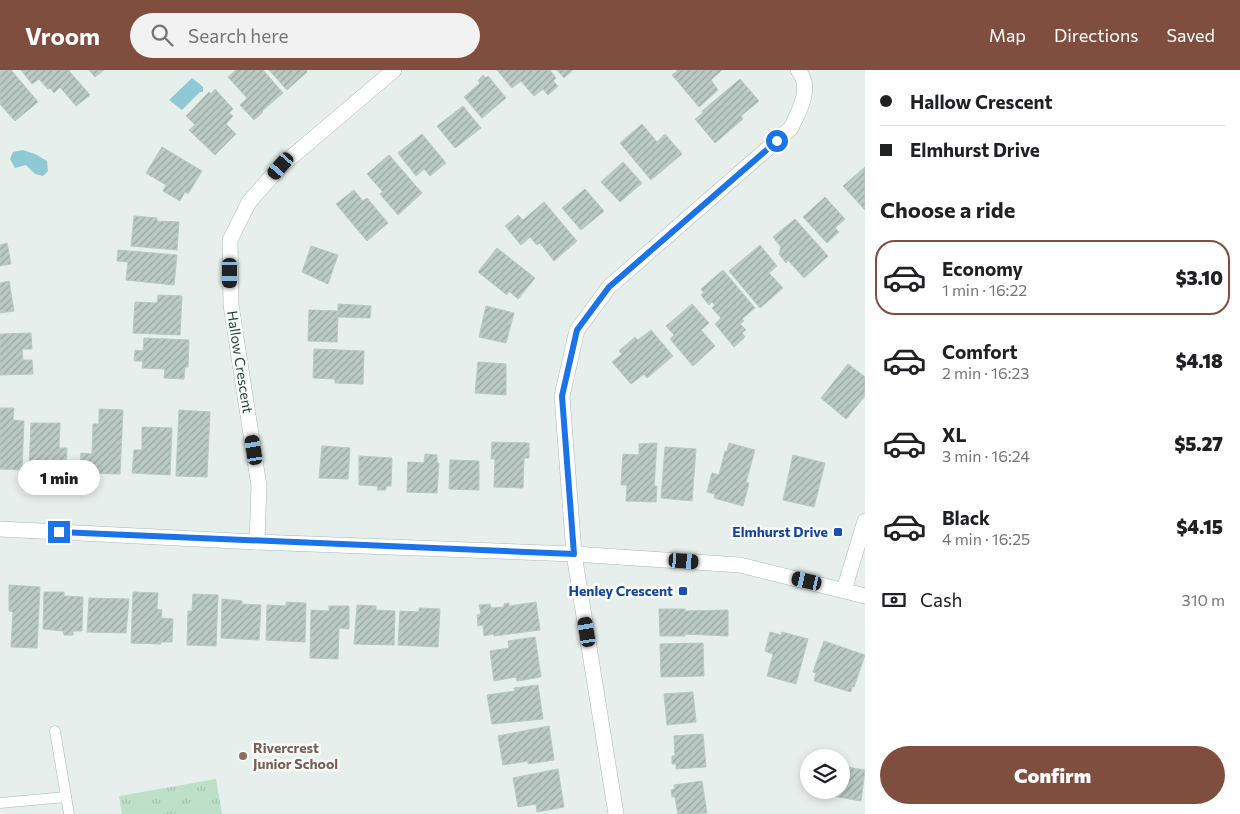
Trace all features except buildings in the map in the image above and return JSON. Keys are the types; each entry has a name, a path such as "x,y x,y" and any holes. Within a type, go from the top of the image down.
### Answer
{"street":[{"name":"Hallow Crescent","path":"257,542 259,486 231,305 230,240 249,202 281,166 394,70"},
{"path":"616,814 574,554 562,396 577,330 609,287 791,128 805,97 801,74 798,70"},
{"path":"844,590 865,521"},
{"path":"0,529 257,542 574,554 740,565 865,596"}],"lane":[{"path":"54,731 69,814"},
{"path":"0,803 66,797"}],"green space":[{"path":"216,779 222,814 122,814 119,796"},
{"path":"211,800 213,814 176,814 175,806"},
{"path":"165,807 167,814 129,813"}],"water":[{"path":"192,78 203,87 203,92 200,92 182,110 169,100"},
{"path":"23,150 47,161 48,171 43,176 35,174 26,165 15,168 10,159 13,152"}],"place":[{"name":"Elmhurst Drive","path":"838,532"},
{"name":"Henley Crescent","path":"683,591"},
{"name":"Rivercrest Junior School","path":"243,756"}],"route":[{"path":"59,532 257,542 574,554 562,396 577,330 609,287 777,141"}]}
